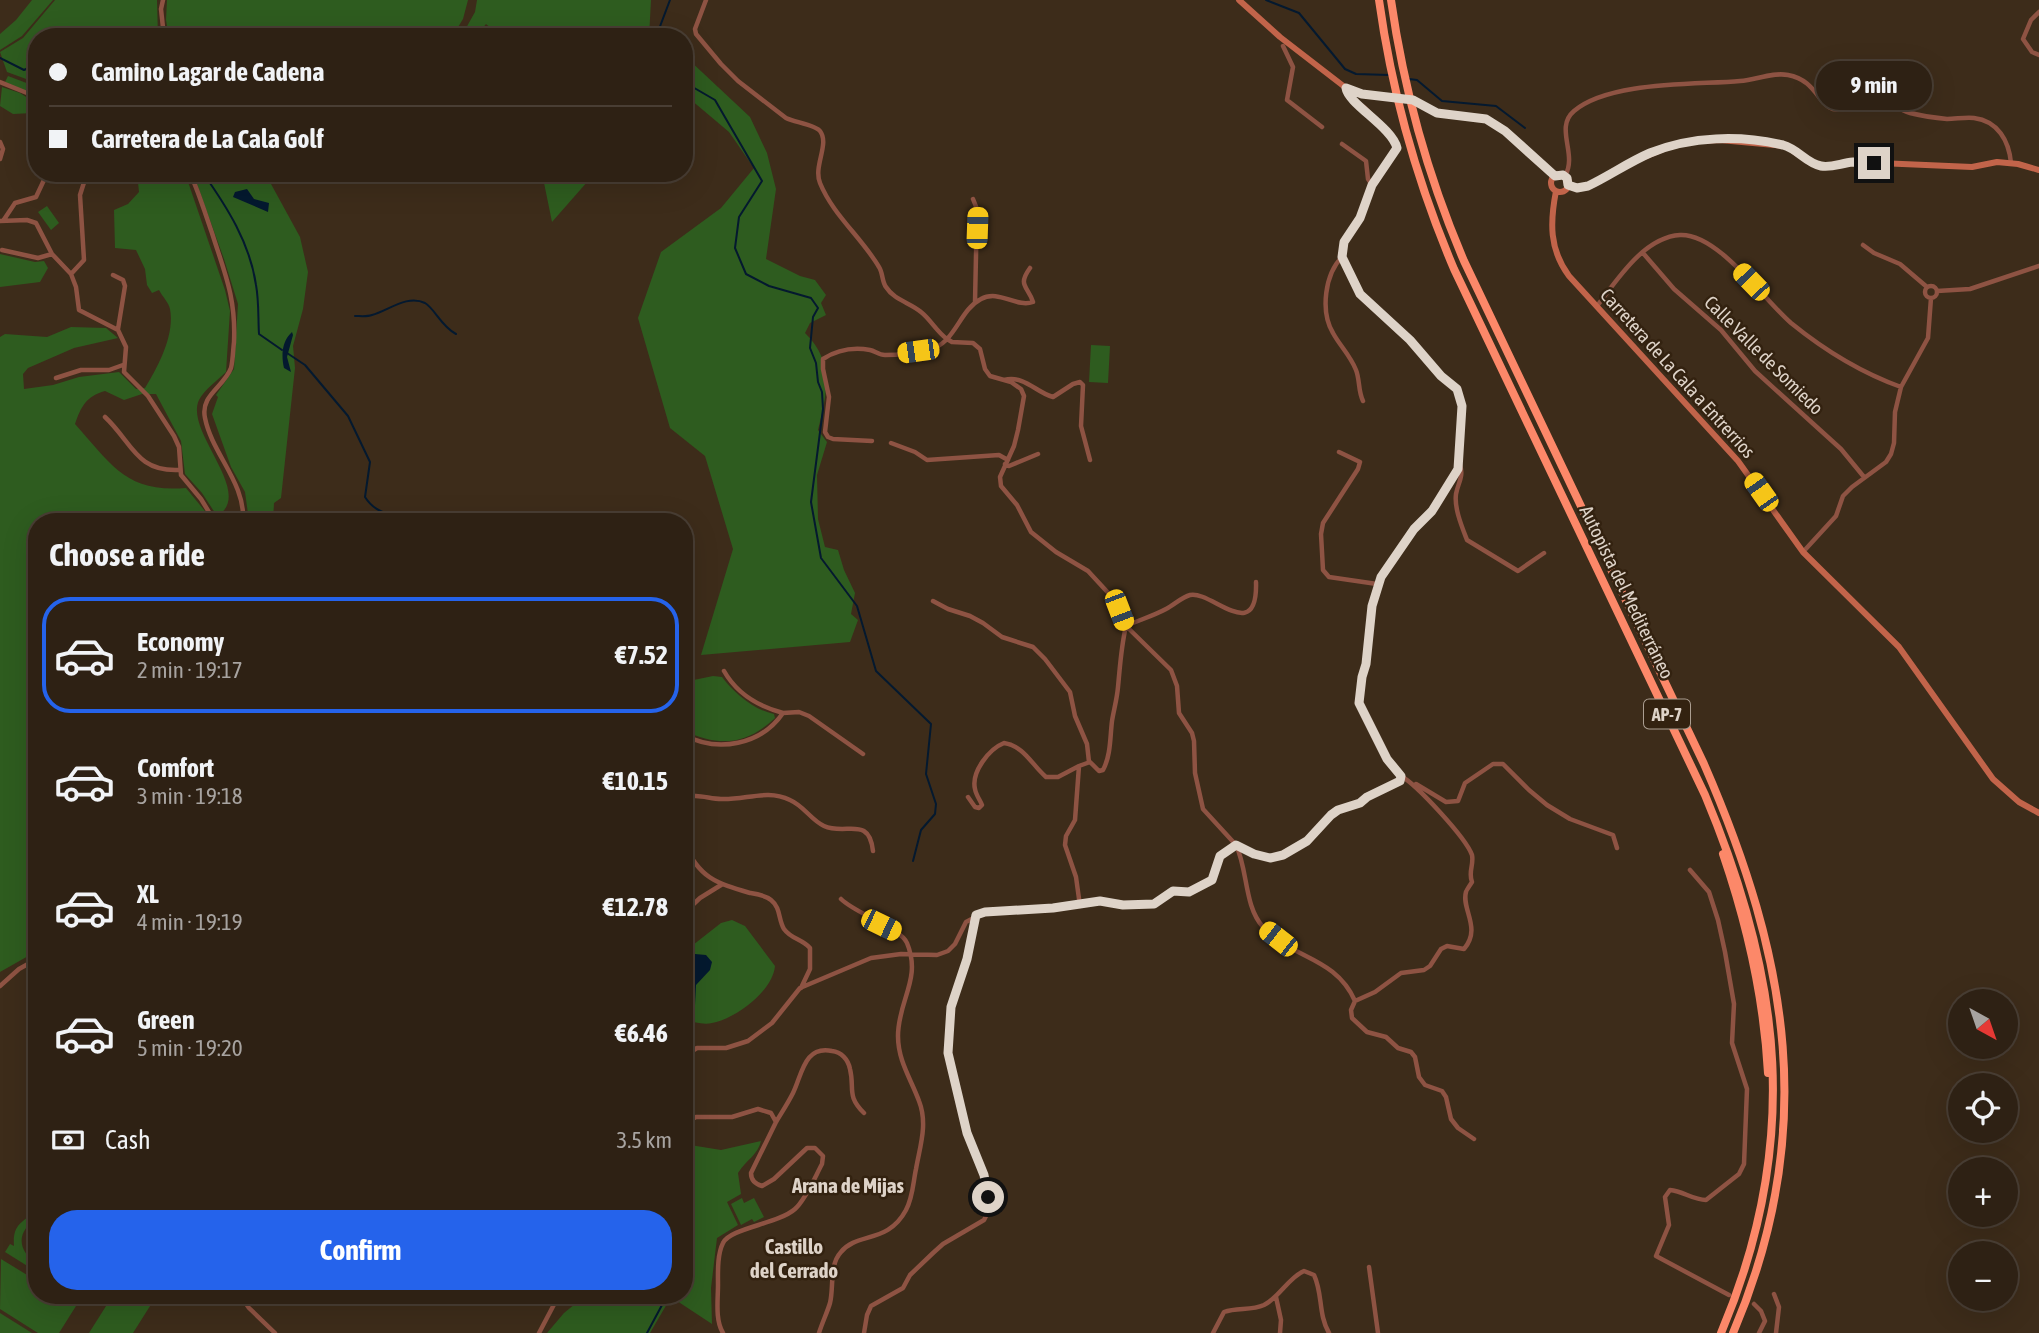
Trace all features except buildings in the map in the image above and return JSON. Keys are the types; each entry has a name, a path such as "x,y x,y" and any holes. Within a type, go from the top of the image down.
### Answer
{"highway":[{"name":"Autopista del Mediterráneo","path":"1379,0 1403,126 1426,201 1454,269 1695,775 1735,873 1750,920 1763,975 1773,1058 1771,1143 1759,1221 1721,1333"},
{"name":"Autopista del Mediterráneo","path":"1391,0 1419,137 1438,198 1464,261 1717,794 1754,894 1763,929 1781,1018 1785,1099 1783,1136 1769,1227 1757,1271 1733,1333"}],"street":[{"path":"163,0 163,28"},
{"path":"706,0 695,29 696,34 721,64 738,81 786,118 820,131 823,143 817,172 831,204 881,270 885,286 919,310 947,339 952,342 973,343 980,349 985,369 990,376 1021,389 1024,396 1018,430 1000,477 1001,486 1017,505 1031,532 1056,552 1088,571 1112,597 1126,626 1171,670 1175,678 1179,713 1194,741 1195,773 1203,810 1236,845 1241,855 1256,916 1264,928 1278,939 1337,974 1348,985 1355,1001"},
{"path":"1239,0 1289,44 1346,88 1362,94 1413,100 1437,113 1486,119 1505,131 1555,176"},
{"path":"2039,12 2031,20 2023,39 2032,52 2039,55"},
{"path":"1283,46 1293,67 1287,100 1322,127"},
{"path":"1568,185 1565,176 1571,162 1566,133 1567,121 1575,111 1590,102 1635,88 1739,81 1782,74 1806,82 1824,103 1833,108 1843,108 1859,97 1869,95 1878,96 1906,112 1918,115 1984,121 1996,128 2008,143 2011,163"},
{"path":"0,82 28,94"},
{"path":"1346,88 1349,97 1365,109 1396,145 1395,152 1372,185 1360,218 1344,242 1342,257 1330,272 1327,286 1329,324 1333,334 1349,354 1357,372 1363,401"},
{"path":"1568,185 1577,188 1588,186 1650,153 1671,145 1697,141 1738,140 1779,144 1822,166 1856,162 1972,167 1990,162 2011,163 2039,170"},
{"path":"0,142 4,149 0,159"},
{"path":"1342,144 1366,161 1368,179 1372,185"},
{"path":"1555,176 1565,176"},
{"path":"1555,176 1552,184 1556,191 1564,190 1568,185"},
{"path":"1,221 15,203 36,197 43,182"},
{"path":"71,274 85,260 80,195 84,182"},
{"path":"194,182 233,299 235,323 231,366 227,376 208,398 204,413 210,433 241,497 242,513"},
{"name":"Carretera de La Cala a Entrerrios","path":"1556,191 1551,225 1555,252 1569,276 1738,461 1803,552 1899,647 1993,779 2020,802 2039,813"},
{"path":"973,199 977,209 975,303"},
{"path":"1,221 27,220 36,223 52,254 71,274 79,310 118,330"},
{"path":"1597,306 1622,274 1643,253 1659,242 1680,235 1703,241 1727,259 1783,314 1818,342 1875,376 1901,387"},
{"path":"1863,245 1900,264 1927,287 1934,286 1937,291"},
{"path":"2,250 38,258 52,254"},
{"name":"Calle Valle de Somiedo","path":"1643,253 1674,289 1721,330 1755,371 1841,449 1864,477"},
{"path":"1342,257 1360,294 1423,353 1460,393 1461,477 1456,503 1467,540 1518,570 1544,553"},
{"path":"1937,291 1970,289 2039,266"},
{"path":"872,441 828,437 825,432 829,397 822,369 823,359 843,350 867,349 884,355 929,350 947,339 975,303 988,295 1030,304 1032,299 1023,281 1030,268"},
{"path":"113,275 123,280 125,286 118,330 126,347 123,364 127,376 148,396 177,442 180,454 179,470 209,513"},
{"path":"1927,287 1925,293 1931,298"},
{"path":"1931,298 1936,296 1937,291"},
{"path":"1803,552 1836,516 1843,496 1886,462 1891,454 1895,412 1901,387 1928,338 1931,298"},
{"path":"55,378 81,370 109,370 123,364"},
{"path":"1003,380 1013,377 1053,397 1080,382 1083,385 1081,426 1090,460"},
{"path":"105,417 147,465 159,470 179,470"},
{"path":"891,443 915,452 927,460 999,455 1009,466 1038,454"},
{"path":"1339,452 1360,463 1323,523 1323,570 1329,577 1377,584"},
{"path":"1459,464 1432,511 1414,529 1377,584 1359,703 1387,759 1401,776 1446,802 1458,801 1465,783 1493,764 1503,764 1547,806 1570,819 1614,835 1617,848"},
{"path":"1126,626 1165,610 1190,595 1199,596 1235,612 1244,612 1252,607 1257,597 1256,582"},
{"path":"933,601 983,623 1002,637 1033,647 1045,659 1070,692 1075,716 1087,744 1089,762 1099,771 1106,766 1111,740 1119,684 1118,667 1126,626"},
{"path":"724,671 735,687 750,700 783,713 804,713 863,754"},
{"path":"693,739 705,744 737,743 760,734 783,713"},
{"path":"968,797 975,807 982,805 974,787 976,777 989,753 1004,743 1021,750 1046,777 1052,779 1089,762"},
{"path":"1079,766 1075,820 1066,836 1065,845 1076,877 1080,906"},
{"path":"1236,845 1270,858 1283,855 1307,841 1331,815 1400,781 1401,776"},
{"path":"1409,780 1471,854 1469,873 1472,882 1465,896 1472,923 1468,944 1461,950 1447,946 1441,949 1430,966 1424,970 1401,973 1375,992 1355,1001 1350,1010 1352,1018 1367,1032 1386,1037 1398,1048 1411,1052 1415,1057 1419,1077 1425,1085 1442,1091 1451,1119 1458,1128 1474,1139"},
{"path":"693,796 731,799 761,794 781,796 797,803 827,827 863,829 871,837 873,851"},
{"path":"800,988 871,958 942,954 952,948 966,922 985,912 1080,906 1100,901 1123,905 1154,904 1173,891 1189,892 1212,880 1220,856 1236,845"},
{"path":"693,858 712,880 772,901 788,934 810,948 810,969 800,988 772,1023 748,1041 726,1048 697,1048 693,1050"},
{"path":"1690,870 1709,892 1725,952 1734,1004 1731,1043 1747,1089 1744,1164 1739,1174 1706,1200 1670,1190 1665,1197 1669,1225 1656,1256 1730,1295"},
{"path":"693,905 722,885"},
{"path":"819,1333 831,1301 838,1255 848,1245 878,1236 894,1225 906,1210 923,1137 920,1101 902,1064 898,1039 900,1014 912,978 907,944 902,936 854,910 841,899"},
{"path":"864,1333 867,1315 872,1306 903,1288 910,1275 943,1244 984,1220 988,1212 984,1175 967,1133 948,1053 951,1007 967,959 976,915"},
{"path":"0,986 28,964"},
{"path":"723,1333 719,1323 718,1277 723,1243 732,1233 761,1226 797,1208 824,1160 819,1150 807,1148 767,1184 762,1186 755,1183 751,1173 793,1093 807,1059 817,1051 824,1050 837,1052 846,1059 851,1071 853,1099 864,1113"},
{"path":"693,1118 732,1117 762,1109 771,1113 776,1122"},
{"path":"1369,1266 1378,1333"},
{"path":"1213,1333 1224,1312 1262,1306 1276,1297 1298,1274 1309,1272 1317,1280 1320,1311 1329,1333"},
{"path":"1774,1294 1779,1307 1776,1333"},
{"path":"1276,1297 1281,1320 1280,1333"},
{"path":"240,1304 249,1308"},
{"path":"246,1304 275,1333"},
{"path":"539,1333 554,1304"},
{"path":"1754,1304 1765,1321 1759,1333"}],"green space":[{"path":"32,0 53,0 22,36 0,50 0,34"},
{"path":"55,0 157,0 158,28 31,28"},
{"path":"167,0 468,0 458,28 167,28"},
{"path":"477,0 651,0 649,28 491,28 486,24 483,28 466,28 475,12"},
{"path":"28,32 28,80 7,72 0,52"},
{"path":"693,64 750,117 767,153 776,189 766,259 800,276 815,280 826,295 821,303 826,315 810,323 805,333 815,344 825,367 826,391 818,430 827,442 817,475 818,519 825,547 838,550 855,593 851,614 858,620 850,642 701,655 733,549 705,456 670,428 638,318 661,252 721,208 754,168 729,132 693,102"},
{"path":"8,76 28,84 28,92 5,82"},
{"path":"2,87 28,98 28,113 13,114 0,106"},
{"path":"138,182 188,182 225,290 230,311 226,372 201,396 197,413 229,493 227,506 220,513 215,513 185,474 181,441 156,394 142,394 124,400 105,391 85,403 75,424 122,473 149,486 186,488 207,513 28,513 28,956 0,972 0,337 5,334 47,337 71,327 106,328 118,338 74,348 28,368 23,374 24,389 53,385 79,377 119,372 136,389 145,388 168,340 171,319 169,307 159,290 152,293 147,285 145,269 136,250 115,248 114,210 128,204 139,192"},
{"path":"196,182 270,182 300,237 308,272 303,309 293,346 295,368 281,498 274,503 273,513 248,513 245,492 231,467 212,414 218,397 216,395 234,369 238,304"},
{"path":"544,182 587,182 552,222"},
{"path":"47,206 59,223 51,230 38,212"},
{"path":"0,254 35,262 44,261 48,268 40,282 0,287"},
{"path":"1091,345 1110,346 1108,383 1089,382"},
{"path":"722,677 745,700 774,714 775,718 754,734 732,741 709,740 693,734 693,680"},
{"path":"732,920 745,926 775,966 773,975 768,985 742,1010 709,1024 698,1023 693,1022 693,945 721,923"},
{"path":"761,1141 738,1173 741,1194 727,1202 738,1225 717,1238 711,1288 712,1324 682,1304 693,1304 693,1145 721,1150"},
{"path":"742,1198 744,1203 754,1198 764,1217 741,1225 731,1204"},
{"path":"28,1217 28,1226 22,1235 22,1241 28,1256 28,1266 5,1252 10,1244 14,1246 15,1232"},
{"path":"1,1259 28,1276 28,1304 76,1306 59,1333 38,1333 0,1309"},
{"path":"107,1304 151,1304 133,1333 89,1333"},
{"path":"575,1304 667,1304 650,1333 547,1333"},
{"path":"0,1313 32,1333 0,1333"}],"water":[{"path":"247,189 254,199 269,203 268,212 233,197 235,192"},
{"path":"292,332 287,357 291,372 284,368 283,353 284,344"},
{"path":"693,955 706,955 712,962 710,970 696,985 693,1006"}],"waterway":[{"path":"659,28 670,0"},
{"path":"1266,0 1299,13 1345,69 1356,74 1389,75"},
{"path":"0,58 24,70 28,68"},
{"path":"1409,79 1417,80 1442,101 1496,106 1525,128"},
{"path":"693,87 715,100 762,181 739,217 735,248 746,274 769,286 811,298 818,308 813,317 810,348 816,363 823,409 811,502 821,558 857,606 876,671 931,724 926,774 936,804 935,814 921,830 913,861"},
{"path":"209,182 229,212 249,255 257,291 259,334 282,350"},
{"path":"355,316 370,316 405,302 418,301 429,306 446,327 456,334"},
{"path":"287,353 305,365 348,416 370,462 365,497 384,513"},
{"path":"647,1333 662,1305"}],"district":[{"name":"Arana de Mijas","path":"848,1185"},
{"name":"Castillo del Cerrado","path":"794,1258"}],"route":[{"path":"988,1197 984,1175 967,1133 948,1053 951,1007 967,959 976,915 985,912 1080,906 1100,901 1123,905 1154,904 1173,891 1189,892 1212,880 1220,856 1236,845 1270,858 1283,855 1307,841 1338,810 1360,803 1400,781 1401,776 1387,759 1359,703 1372,606 1381,577 1414,529 1432,511 1458,469 1462,406 1457,389 1441,376 1410,340 1360,294 1342,257 1344,242 1360,218 1372,185 1397,148 1394,140 1365,109 1349,97 1346,88 1362,94 1413,100 1437,113 1450,116 1486,119 1505,131 1555,176 1563,175 1567,178 1568,185 1577,188 1588,186 1650,153 1671,145 1720,139 1779,144 1791,148 1811,163 1822,166 1850,162 1874,163"}]}
